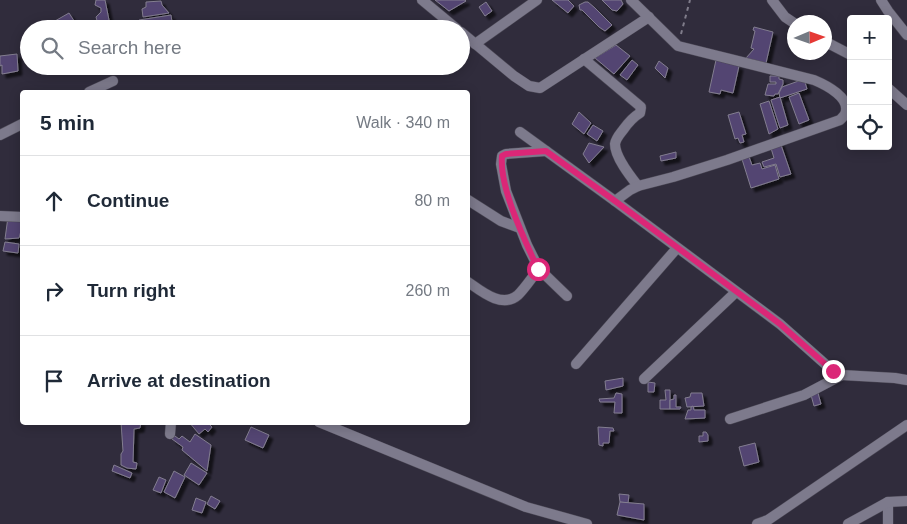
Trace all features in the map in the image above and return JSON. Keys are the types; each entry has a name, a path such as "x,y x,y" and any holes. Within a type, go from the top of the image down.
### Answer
{"street":[{"path":"422,0 446,20"},
{"path":"475,44 537,0"},
{"path":"615,201 638,186 727,160 840,120 845,114 846,106 842,98 829,86 814,80 678,46 631,0"},
{"path":"772,0 787,18"},
{"path":"881,0 907,34"},
{"path":"470,40 514,76 529,86 540,88 649,16"},
{"path":"832,45 847,53"},
{"path":"584,59 641,107 640,113 632,118 617,137 616,144 617,153 638,186"},
{"path":"93,90 113,81"},
{"path":"892,92 907,105"},
{"path":"0,135 20,125"},
{"path":"520,132 780,324 833,371 842,375 907,380"},
{"path":"546,151 506,154 502,156 502,164 506,191 538,269 567,296"},
{"path":"470,201 500,220 520,228"},
{"path":"0,216 20,217"},
{"path":"576,364 677,248"},
{"path":"470,283 488,296 502,301 517,295 538,269"},
{"path":"644,379 736,292"},
{"path":"730,419 804,396 842,375"},
{"path":"170,434 171,425"},
{"path":"326,425 526,507 587,524"},
{"path":"757,524 768,520 907,425"},
{"path":"848,524 888,502 907,500"},
{"path":"888,502 888,524"}],"path":[{"path":"678,46 690,0"}],"building":[{"path":"96,0 105,0 109,20 97,20 96,17 101,12 101,8 95,5"},
{"path":"435,0 465,0 466,1 449,11"},
{"path":"552,0 568,0 574,6 568,13"},
{"path":"602,0 621,0 623,4 617,11 612,10"},
{"path":"161,1 169,13 143,17 142,9 146,7 146,2"},
{"path":"486,2 492,11 485,16 479,7"},
{"path":"588,2 612,25 605,31 599,27 580,10 579,5"},
{"path":"69,13 74,20 57,20"},
{"path":"171,15 172,20 139,20"},
{"path":"754,27 773,32 766,63 746,58 754,49 751,48 755,31 753,30"},
{"path":"616,45 630,56 614,74 595,58"},
{"path":"17,54 18,71 2,74 0,56"},
{"path":"632,60 638,65 627,80 620,75"},
{"path":"716,60 739,66 733,93 721,90 720,94 709,92"},
{"path":"659,61 668,68 665,78 655,68"},
{"path":"770,76 779,76 779,79 783,80 778,94 774,96 765,95 768,84 776,84 776,82 770,82"},
{"path":"804,79 807,89 780,98 779,93 782,87"},
{"path":"799,93 809,120 799,124 789,97"},
{"path":"780,97 788,125 780,128 771,100"},
{"path":"769,101 778,129 769,134 760,104"},
{"path":"579,112 591,123 584,134 572,124"},
{"path":"739,112 746,134 742,135 744,142 740,143 738,138 735,139 728,115"},
{"path":"593,125 603,131 597,141 587,134"},
{"path":"780,142 791,174 780,177 776,164 764,167 762,162 774,158 770,145"},
{"path":"589,143 604,147 589,163 583,154"},
{"path":"676,152 676,158 661,161 660,156"},
{"path":"748,154 752,165 760,163 762,169 775,165 779,179 751,188 741,156"},
{"path":"8,217 20,219 19,238 5,239"},
{"path":"5,242 19,244 18,253 3,251"},
{"path":"623,378 623,386 606,390 605,381"},
{"path":"648,382 655,383 654,392 648,392"},
{"path":"665,390 670,390 670,409 660,409 660,400 666,400"},
{"path":"616,393 622,394 622,413 614,413 615,402 600,402 599,399 614,398"},
{"path":"691,393 702,393 704,406 687,407 685,398 690,397"},
{"path":"818,393 821,404 814,406 811,395"},
{"path":"674,395 676,395 676,407 681,407 680,409 670,409 670,400 674,399"},
{"path":"693,406 694,410 705,410 705,418 685,419 688,410 691,410"},
{"path":"121,425 140,425 140,428 134,429 133,462 137,463 136,469 121,465 121,454 123,451"},
{"path":"192,425 210,425 212,427 208,432 205,429 199,434"},
{"path":"251,427 269,435 263,448 245,440"},
{"path":"598,427 613,428 614,431 610,431 609,443 603,443 603,446 599,445"},
{"path":"703,432 706,432 708,435 708,441 699,442 699,436 703,436"},
{"path":"195,434 211,445 207,471 182,450 183,447 172,439 175,436 179,439 182,436 190,442"},
{"path":"755,443 759,462 744,466 739,447"},
{"path":"191,463 207,473 199,485 184,475"},
{"path":"114,465 132,473 130,478 112,471"},
{"path":"174,471 185,477 175,498 164,492"},
{"path":"159,477 166,480 161,493 153,490"},
{"path":"619,494 629,495 628,503 620,502"},
{"path":"211,496 220,501 215,509 207,504"},
{"path":"196,498 206,502 202,513 192,510"},
{"path":"620,502 644,504 644,520 617,515"}],"route":[{"path":"538,269 506,191 502,164 502,156 506,154 546,151 780,324 833,371"}]}
